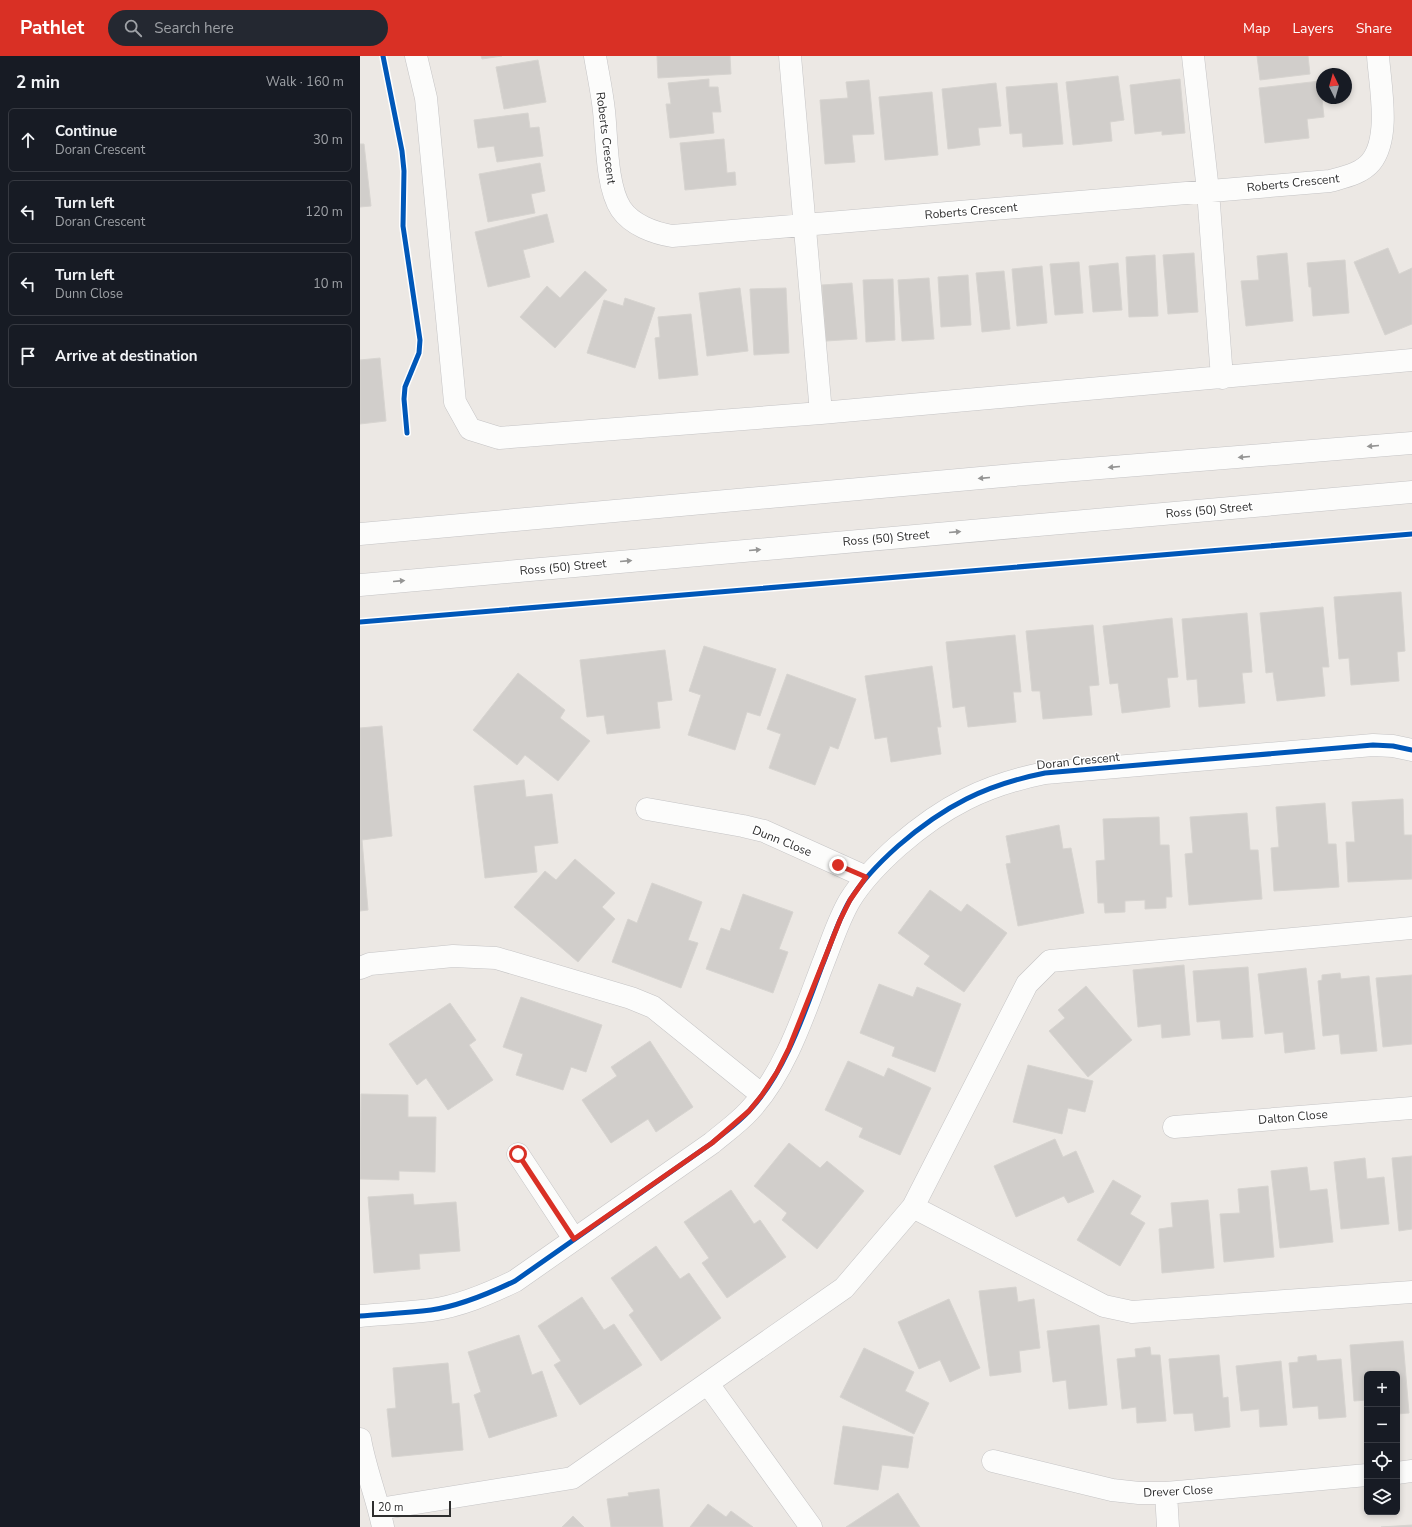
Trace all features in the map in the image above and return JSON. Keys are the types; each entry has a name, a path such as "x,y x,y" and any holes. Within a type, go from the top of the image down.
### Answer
{"street":[{"path":"416,56 426,98 455,402 470,429 499,438 821,413 1412,360"},
{"name":"Roberts Crescent","path":"595,56 604,109 610,180 615,196 622,210 634,221 654,233 672,236 1330,181 1359,171 1371,162 1379,148 1384,125 1378,56"},
{"path":"790,56 821,413"},
{"path":"1193,56 1208,192 1222,378"},
{"path":"360,534 1025,474 1412,443"},
{"name":"Ross (50) Street","path":"360,585 1412,492"},
{"name":"Doran Crescent","path":"360,1316 431,1310 489,1294 515,1281 712,1143 749,1111 762,1095 777,1072 799,1025 840,920 850,900 866,877 883,859 910,835 942,811 968,797 996,785 1045,773 1373,745 1393,746 1412,750"},
{"name":"Dunn Close","path":"647,809 764,831 866,877"},
{"path":"360,1439 363,1458 381,1518 572,1478 844,1288 913,1207 1027,984 1050,962 1412,928"},
{"path":"360,968 370,964 453,956 496,958 631,998 653,1007 762,1095"},
{"name":"Dalton Close","path":"1174,1127 1412,1108"},
{"path":"518,1154 574,1239"},
{"path":"913,1207 1104,1306 1132,1312 1412,1292"},
{"path":"708,1384 811,1527"},
{"name":"Drever Close","path":"993,1461 1112,1490 1139,1493 1166,1493 1364,1475"},
{"path":"1400,1473 1412,1471"},
{"path":"1166,1493 1168,1527"}],"building":[{"path":"481,56 502,56 482,59"},
{"path":"657,56 730,56 731,74 658,78"},
{"path":"1257,56 1308,56 1310,74 1260,80"},
{"path":"538,60 546,102 504,109 496,67"},
{"path":"1118,76 1124,120 1110,122 1112,141 1073,145 1066,82"},
{"path":"709,79 709,87 718,87 721,112 712,112 714,133 670,138 666,104 671,104 668,83"},
{"path":"1180,79 1185,133 1162,135 1162,131 1135,134 1130,85"},
{"path":"869,80 874,134 852,135 855,162 825,164 820,100 848,98 846,82"},
{"path":"1316,81 1316,104 1323,104 1324,117 1307,119 1309,138 1265,143 1259,88"},
{"path":"996,83 1001,126 978,128 980,145 948,149 942,89"},
{"path":"1057,83 1063,144 1023,147 1022,133 1010,134 1006,87"},
{"path":"932,92 938,155 885,160 879,97"},
{"path":"528,113 530,128 539,127 543,156 497,162 494,146 478,148 474,120"},
{"path":"724,139 727,173 735,172 736,185 685,190 680,143"},
{"path":"360,144 364,144 371,206 360,207"},
{"path":"540,163 545,191 531,194 535,213 488,222 479,174"},
{"path":"547,214 554,242 523,250 530,277 488,287 475,232"},
{"path":"1388,248 1399,274 1412,268 1412,324 1385,335 1354,262"},
{"path":"1194,253 1198,312 1168,314 1163,255"},
{"path":"1287,253 1293,321 1246,326 1241,281 1259,280 1257,256"},
{"path":"1155,255 1158,316 1129,317 1126,257"},
{"path":"1345,260 1349,313 1313,316 1311,287 1309,287 1307,263"},
{"path":"1079,262 1083,313 1055,315 1050,264"},
{"path":"1118,263 1122,310 1093,312 1089,266"},
{"path":"1042,266 1047,323 1017,326 1012,269"},
{"path":"585,271 607,290 555,348 520,317 547,286 560,298"},
{"path":"1004,271 1010,329 982,332 976,273"},
{"path":"968,275 971,325 941,327 938,277"},
{"path":"929,278 934,339 902,341 898,280"},
{"path":"893,279 895,340 866,342 863,280"},
{"path":"852,283 857,339 826,341 822,285"},
{"path":"740,288 748,351 707,356 699,293"},
{"path":"786,288 789,353 754,355 750,289"},
{"path":"625,298 655,308 635,368 587,353 604,300 623,306"},
{"path":"691,314 698,375 659,379 655,338 660,337 658,317"},
{"path":"380,358 386,421 360,424 360,360"},
{"path":"1401,592 1405,651 1397,652 1399,681 1351,685 1349,658 1339,659 1334,597"},
{"path":"1323,607 1329,667 1322,667 1325,696 1277,701 1273,672 1266,673 1260,613"},
{"path":"1247,613 1252,672 1242,673 1245,703 1199,707 1197,679 1187,680 1182,619"},
{"path":"1172,618 1178,677 1167,678 1170,707 1122,713 1118,683 1110,684 1103,626"},
{"path":"1093,625 1099,685 1089,686 1092,715 1043,719 1040,691 1032,691 1026,631"},
{"path":"1015,635 1021,692 1013,692 1016,722 968,727 965,706 953,708 946,642"},
{"path":"704,646 776,669 760,716 747,712 735,750 688,735 701,695 689,691"},
{"path":"665,650 672,700 657,702 660,728 607,734 604,715 587,717 580,660"},
{"path":"932,666 941,727 937,727 941,754 891,762 887,737 875,739 865,676"},
{"path":"518,673 565,710 560,718 590,741 558,781 525,755 517,765 473,730"},
{"path":"787,674 856,699 838,749 830,746 815,785 769,768 781,734 767,729"},
{"path":"382,726 392,836 362,840 368,910 360,911 360,728"},
{"path":"524,780 526,797 552,794 558,843 534,846 537,872 485,878 474,786"},
{"path":"1403,799 1404,835 1412,835 1412,879 1348,882 1346,842 1355,842 1352,802"},
{"path":"1325,803 1328,844 1336,844 1339,887 1274,891 1271,848 1279,847 1276,807"},
{"path":"1247,813 1250,850 1258,850 1262,899 1189,905 1185,854 1193,853 1190,817"},
{"path":"1159,817 1160,845 1169,845 1172,897 1166,897 1166,908 1145,909 1145,900 1125,901 1125,912 1105,913 1104,903 1098,903 1096,861 1105,860 1103,819"},
{"path":"1059,825 1063,849 1071,848 1084,913 1018,926 1006,864 1011,863 1006,836"},
{"path":"575,859 615,893 602,907 615,919 578,962 514,907 545,871 556,880"},
{"path":"652,883 702,902 688,940 698,943 681,988 612,962 628,919 637,923"},
{"path":"930,890 961,912 967,904 1007,933 964,992 924,964 930,956 898,933"},
{"path":"743,894 793,912 779,949 788,952 773,993 706,969 721,928 730,931"},
{"path":"1184,965 1190,1035 1162,1038 1161,1024 1138,1027 1133,970"},
{"path":"1248,967 1253,1037 1222,1039 1220,1020 1197,1022 1193,971"},
{"path":"1306,968 1315,1049 1285,1053 1283,1032 1265,1034 1258,974"},
{"path":"1340,973 1341,979 1369,976 1377,1051 1341,1054 1339,1034 1323,1036 1318,981 1322,980 1322,975"},
{"path":"1412,975 1412,1044 1383,1047 1376,978"},
{"path":"879,984 913,997 917,987 961,1004 935,1072 892,1056 895,1047 860,1033"},
{"path":"1086,986 1132,1040 1088,1077 1049,1031 1065,1018 1058,1010"},
{"path":"521,997 602,1025 586,1072 571,1067 563,1090 516,1075 523,1054 503,1047"},
{"path":"450,1003 476,1040 469,1045 493,1080 448,1110 426,1078 417,1085 389,1044"},
{"path":"650,1041 693,1107 656,1132 648,1119 611,1143 582,1100 617,1076 611,1067"},
{"path":"848,1061 884,1077 888,1068 931,1088 900,1155 859,1137 863,1128 825,1110"},
{"path":"1028,1065 1093,1081 1085,1112 1068,1108 1062,1134 1013,1122"},
{"path":"361,1094 408,1095 408,1117 436,1117 435,1172 399,1171 399,1180 360,1179"},
{"path":"1055,1139 1063,1157 1076,1151 1094,1192 1068,1203 1064,1196 1016,1217 994,1166"},
{"path":"789,1143 820,1168 827,1161 864,1191 817,1249 782,1220 787,1213 754,1186"},
{"path":"1412,1156 1412,1229 1399,1231 1392,1158"},
{"path":"1365,1158 1367,1179 1384,1177 1389,1224 1341,1229 1334,1162"},
{"path":"1307,1167 1310,1191 1327,1189 1333,1242 1280,1248 1271,1171"},
{"path":"1113,1180 1141,1196 1130,1214 1145,1223 1120,1266 1077,1240"},
{"path":"1268,1186 1274,1257 1224,1262 1220,1214 1240,1213 1238,1189"},
{"path":"731,1190 754,1224 760,1220 786,1257 727,1298 702,1263 709,1258 684,1222"},
{"path":"413,1194 414,1205 456,1202 460,1251 419,1254 420,1269 374,1273 368,1197"},
{"path":"1208,1200 1214,1268 1162,1273 1159,1229 1173,1227 1171,1203"},
{"path":"656,1246 680,1279 689,1273 721,1318 661,1361 629,1315 634,1311 611,1278"},
{"path":"1016,1287 1018,1302 1034,1299 1040,1348 1019,1351 1021,1372 990,1376 979,1291"},
{"path":"582,1297 604,1330 614,1324 642,1365 580,1405 554,1365 561,1361 538,1326"},
{"path":"949,1299 980,1368 950,1382 940,1360 919,1369 898,1322"},
{"path":"1099,1325 1107,1405 1069,1409 1066,1380 1053,1382 1047,1331"},
{"path":"519,1335 532,1375 542,1371 557,1416 489,1438 474,1395 481,1392 468,1352"},
{"path":"1403,1341 1409,1413 1400,1414 1400,1371 1364,1371 1364,1400 1354,1401 1350,1345"},
{"path":"1150,1347 1151,1355 1160,1355 1166,1421 1137,1423 1136,1407 1122,1409 1117,1359 1136,1357 1135,1349"},
{"path":"864,1348 914,1372 905,1391 929,1403 914,1434 840,1397"},
{"path":"1219,1355 1223,1398 1228,1397 1230,1427 1195,1431 1193,1413 1174,1414 1169,1359"},
{"path":"1316,1355 1317,1361 1341,1359 1346,1417 1319,1419 1318,1406 1293,1408 1289,1363 1298,1362 1298,1357"},
{"path":"1281,1361 1287,1425 1260,1427 1259,1409 1241,1411 1236,1366"},
{"path":"448,1363 452,1404 459,1403 463,1450 392,1457 387,1409 396,1408 393,1368"},
{"path":"843,1426 913,1437 908,1468 882,1465 878,1490 834,1484"},
{"path":"659,1489 663,1527 611,1527 607,1499 629,1496 628,1493"},
{"path":"898,1493 920,1527 846,1527"},
{"path":"708,1504 726,1517 731,1511 753,1527 690,1527"},
{"path":"573,1516 584,1527 562,1527"},
{"path":"1412,1525 1412,1527 1381,1527"}],"cycle path":[{"path":"383,56 402,151 404,171 403,226 420,340 419,353 405,387 404,399 407,433"},
{"path":"360,622 1412,534"},
{"path":"360,1316 413,1312 453,1306 474,1299 515,1281 712,1143 736,1123 762,1096 783,1061 800,1023 838,924 855,892 872,871 898,846 932,819 949,808 966,799 1003,784 1045,773 1373,745 1393,746 1412,750"}],"route":[{"path":"518,1154 574,1239 712,1143 735,1124 749,1111 762,1095 777,1072 799,1025 840,920 850,900 866,877 838,865"}]}
